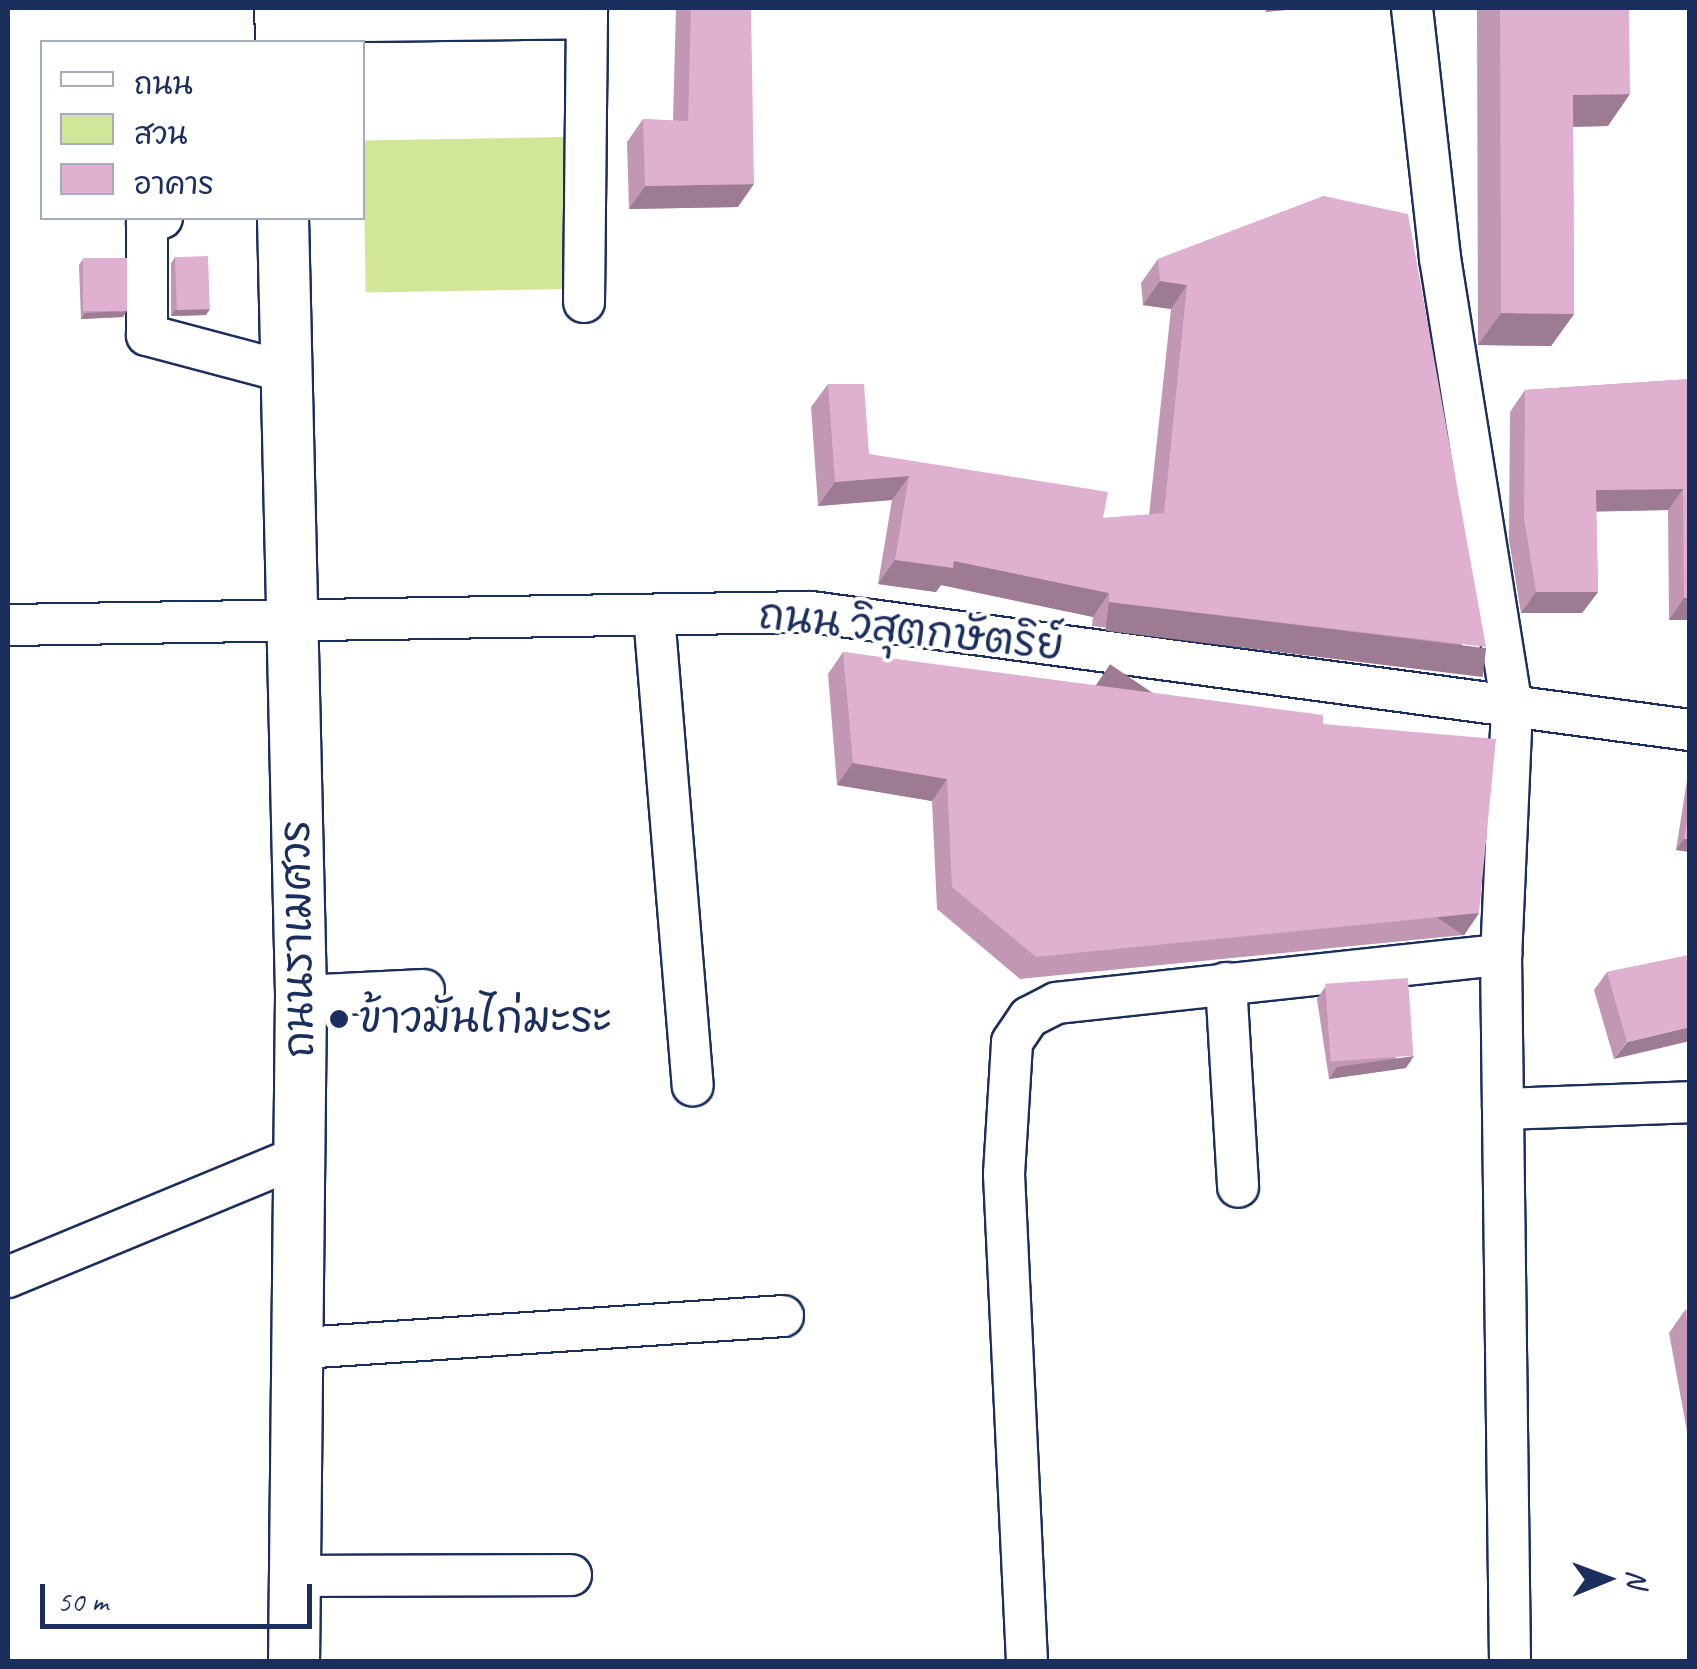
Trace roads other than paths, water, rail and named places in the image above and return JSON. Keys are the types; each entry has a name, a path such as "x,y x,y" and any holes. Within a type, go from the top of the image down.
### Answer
{"main road":[{"name":"ถนนราเมศวร","path":"284,220 290,622 302,996 302,1348 294,1662"}],"street":[{"path":"1412,8 1440,258 1512,706 1501,955 1510,1662"},
{"path":"280,24 587,13 584,302"},
{"path":"157,220 147,224 147,335 286,372"},
{"name":"ถนน วิสุตกษัตริย์","path":"8,625 811,612 1690,730"},
{"path":"654,615 693,1085"},
{"path":"1027,1662 1004,1174 1012,1042 1030,1017 1056,1004 1501,955"},
{"path":"1226,983 1238,1187"},
{"path":"302,996 424,990"},
{"path":"1503,1109 1690,1102"},
{"path":"8,1277 302,1155"},
{"path":"302,1348 783,1316"},
{"path":"296,1576 570,1575"}],"place":[{"name":"ข้าวมันไก่มะระ","path":"339,1019"}]}
